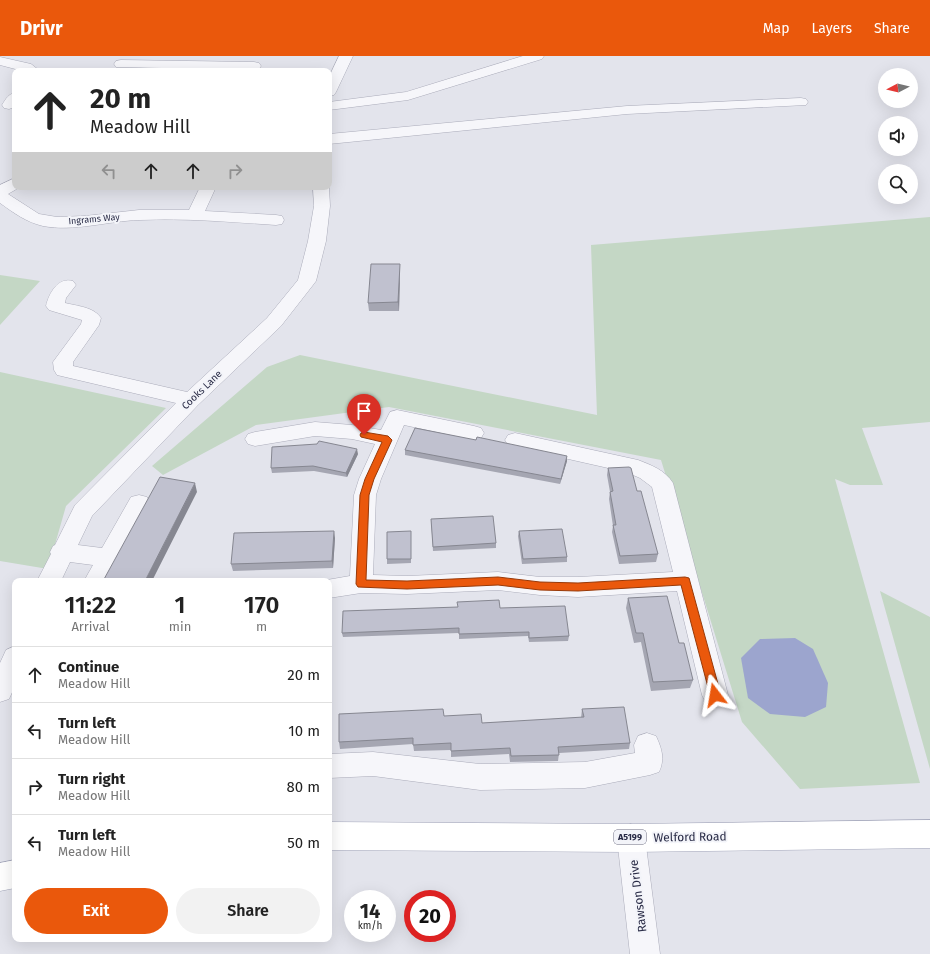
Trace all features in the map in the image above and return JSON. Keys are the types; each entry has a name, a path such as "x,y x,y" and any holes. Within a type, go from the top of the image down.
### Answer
{"main road":[{"name":"Welford Road","path":"332,836 631,838 930,834"},
{"path":"0,877 12,875"}],"street":[{"path":"332,86 346,56"},
{"path":"332,106 408,96 537,56"},
{"path":"0,61 32,67"},
{"path":"121,64 254,64"},
{"path":"332,139 627,110 801,102"},
{"path":"0,192 12,184"},
{"path":"195,215 207,190"},
{"name":"Cooks Lane","path":"50,578 61,552 83,510 192,400 274,322 307,280 317,241 322,206 322,190"},
{"name":"Ingrams Way","path":"0,196 34,218 49,221 64,222 138,215 195,215 276,220"},
{"path":"67,285 57,297 56,306 62,309 85,312 92,318 90,325 63,362 64,370 192,400"},
{"path":"361,584 365,495 370,479 397,417 474,432"},
{"path":"255,440 314,428 352,432 388,440"},
{"path":"516,440 630,465 648,472 662,483 685,581 715,695"},
{"path":"98,578 139,504"},
{"path":"61,552 108,558"},
{"path":"332,588 361,584 407,585 498,581 540,586 578,587 685,581"},
{"path":"0,691 12,664"},
{"path":"332,766 373,764 480,777 585,775 650,763 647,745"},
{"name":"Rawson Drive","path":"631,838 645,954"}],"green space":[{"path":"930,217 930,422 862,428 883,485 850,485 835,479 920,783 800,789 742,722 661,460 389,407 256,425 163,475 152,466 267,367 300,355 597,415 591,245"},
{"path":"0,275 40,281 0,325"},
{"path":"0,372 166,408 66,506 48,569 0,561"},
{"path":"880,591 930,617 930,769"}],"water":[{"path":"795,638 813,649 828,683 826,707 805,717 770,714 748,698 741,658 760,639"}],"building":[{"path":"371,264 400,264 398,302 368,303"},
{"path":"415,428 476,440 477,437 567,456 561,479 405,450"},
{"path":"319,441 357,449 346,473 313,466 271,468 272,447 317,444"},
{"path":"608,468 631,468 637,491 641,491 658,554 620,556 613,525 616,525 610,492 613,491"},
{"path":"160,477 195,483 147,578 105,578"},
{"path":"493,516 496,543 433,547 431,519"},
{"path":"562,529 567,557 523,559 519,531"},
{"path":"334,531 332,561 231,564 234,533"},
{"path":"411,531 411,559 387,559 387,532"},
{"path":"667,596 679,643 684,643 693,680 653,682 643,633 636,633 628,598"},
{"path":"499,600 500,608 565,606 569,636 529,638 529,632 459,634 459,628 342,633 343,611 458,607 457,602"},
{"path":"624,707 630,743 558,747 559,755 511,756 510,748 451,751 451,743 413,745 413,738 339,742 339,714 443,709 444,716 481,714 482,723 584,717 582,709"}],"route":[{"path":"364,435 388,440 370,479 365,495 363,512 361,584 407,585 498,581 540,586 578,587 685,581 715,695"}]}
